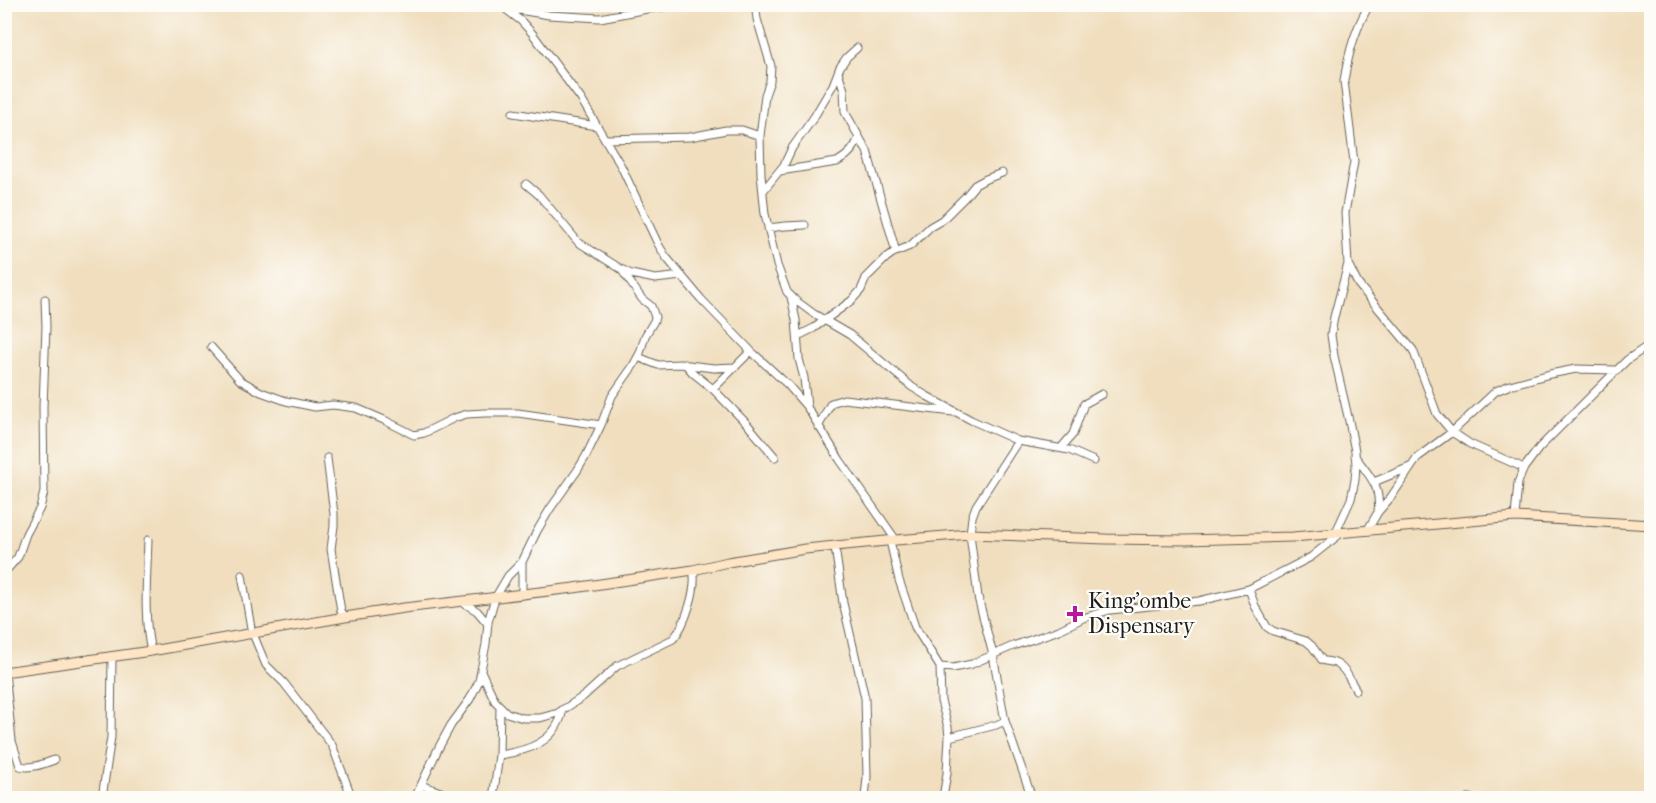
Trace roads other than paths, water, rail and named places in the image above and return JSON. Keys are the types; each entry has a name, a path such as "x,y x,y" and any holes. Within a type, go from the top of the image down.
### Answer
{"street":[{"path":"499,4 510,11 532,33 575,91 621,166 658,244 700,299 788,385 807,407 893,541 899,580 915,627 940,667 941,701 949,736 944,798"},
{"path":"510,11 600,18 686,4"},
{"path":"755,4 757,19 771,66 760,136 763,191 768,228 783,284 791,297 807,407"},
{"path":"940,667 965,666 1098,613 1198,601 1249,589 1311,557 1338,534 1351,499 1355,480 1355,456 1334,356 1332,335 1334,317 1348,264 1345,213 1354,155 1344,81 1353,43 1370,4"},
{"path":"763,191 784,165 792,148 826,97 847,57 856,48"},
{"path":"838,72 844,90 845,112 867,150 896,252"},
{"path":"513,113 597,126"},
{"path":"605,139 690,137 726,130 742,130 760,136"},
{"path":"780,171 837,162 846,158 859,137"},
{"path":"798,336 825,320 858,294 866,278 886,258 910,246 930,227 942,220 978,183 1002,173"},
{"path":"526,184 539,195 580,244 621,269 631,274 655,279 682,276"},
{"path":"768,228 805,225"},
{"path":"1348,264 1358,284 1413,350 1437,414 1452,432 1470,444 1524,468"},
{"path":"415,798 451,725 470,699 478,681 495,598 508,576 522,562 545,515 577,471 602,425 612,396 629,373 653,324 655,317 651,306 642,299 621,269"},
{"path":"791,297 850,335 918,391 1018,441 1061,448 1094,460"},
{"path":"4,573 18,557 45,492 43,407 45,299"},
{"path":"1515,517 1518,483 1524,468 1543,443 1616,370 1652,343"},
{"path":"211,347 240,380 261,392 286,401 315,407 333,405 356,408 414,435 424,433 454,418 476,414 518,414 602,425"},
{"path":"713,389 751,351"},
{"path":"638,357 658,364 685,364 714,368 735,367"},
{"path":"685,364 747,424 775,457"},
{"path":"1367,531 1418,457 1452,432 1496,391 1550,374 1576,369 1616,370"},
{"path":"1061,448 1073,435 1084,404 1102,394"},
{"path":"818,427 831,403 844,399 959,413"},
{"path":"1018,441 976,506 970,534 978,597 993,656 1005,721 1032,798"},
{"path":"1355,456 1374,482 1379,500 1378,512"},
{"path":"327,458 334,514 332,560 341,611 345,617"},
{"path":"1374,482 1411,466"},
{"path":"54,760 35,766 20,766 12,741 5,672 151,651 345,617 460,600 522,595 693,570 805,549 970,534 1185,540 1338,534 1515,517 1652,525"},
{"path":"148,540 147,615 151,651"},
{"path":"835,547 843,603 865,698 867,777 865,798"},
{"path":"522,562 522,595"},
{"path":"481,671 500,707 513,716 547,717 591,691 616,666 673,639 678,633 688,608 695,576 693,570"},
{"path":"242,575 252,634 266,665 284,682 332,745 351,798"},
{"path":"1249,589 1255,606 1268,627 1273,631 1306,642 1312,646 1322,660 1340,666 1356,690"},
{"path":"460,600 477,612 488,624"},
{"path":"1652,614 1652,633"},
{"path":"102,798 111,737 112,656"},
{"path":"493,798 499,755 500,707"},
{"path":"499,755 526,750 545,740 561,718 563,709"},
{"path":"949,736 1005,721"},
{"path":"421,785 458,798"}],"place":[{"name":"King'ombe Dispensary","path":"1075,614"}]}
